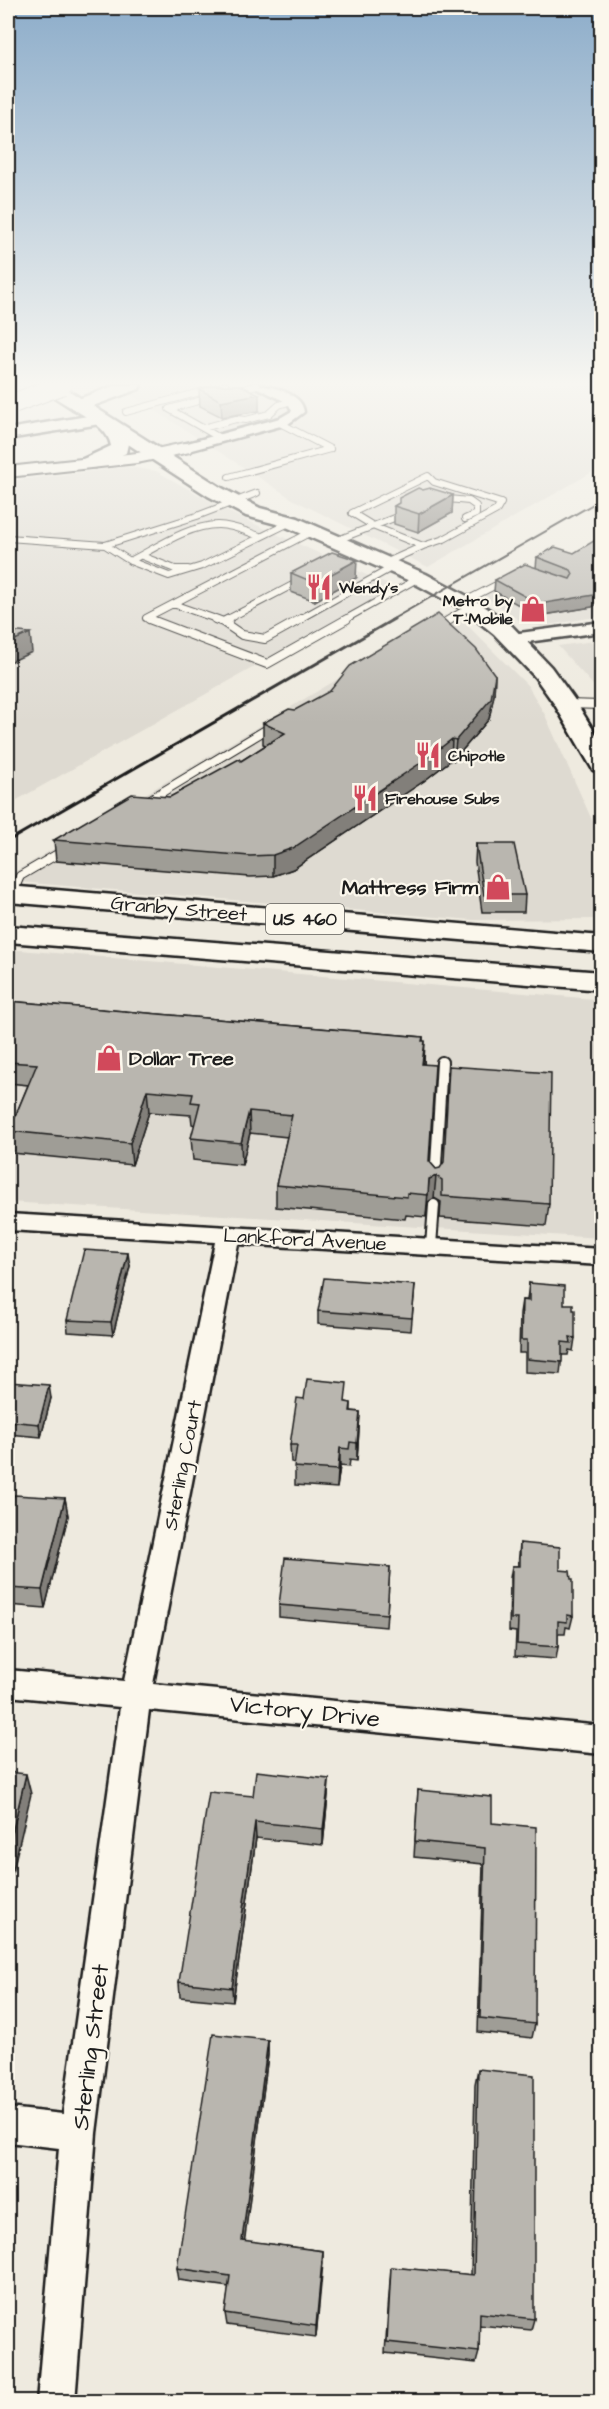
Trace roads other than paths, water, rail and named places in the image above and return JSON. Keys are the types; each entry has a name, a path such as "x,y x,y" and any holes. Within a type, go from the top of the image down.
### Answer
{"main road":[{"path":"228,497 253,512 291,522 347,550 419,578 467,604 512,639 543,672 566,704 601,764"},
{"path":"264,497 275,504 291,522"},
{"name":"Granby Street","path":"12,892 602,944"},
{"name":"Granby Street","path":"8,934 602,981"}],"street":[{"path":"512,639 602,627"},
{"name":"Lankford Avenue","path":"8,1222 602,1257"},
{"name":"Sterling Court","path":"136,1694 228,1235"},
{"name":"Victory Drive","path":"8,1683 602,1740"},
{"name":"Sterling Street","path":"56,2402 78,2133 136,1694"},
{"path":"8,2125 78,2133"}],"lane":[{"path":"8,538 105,545 245,497"},
{"path":"384,497 352,513 375,527 423,546"},
{"path":"173,604 223,622 228,628 251,638 265,639 423,546 444,539 497,510 501,503 483,497"},
{"path":"439,499 469,501 476,506 476,514 457,525 459,530"},
{"path":"448,499 455,502 464,520"},
{"path":"347,550 375,527 394,518"},
{"path":"105,545 130,561 169,576 195,569 291,522"},
{"path":"130,561 214,525 223,525 260,536"},
{"path":"313,531 146,618 267,663 419,578"},
{"path":"142,556 180,570 195,569"},
{"path":"425,635 467,604 517,574"},
{"path":"223,622 306,578"},
{"path":"566,704 602,705"},
{"path":"131,810 283,720"},
{"path":"12,892 70,846"},
{"path":"435,1184 442,1062"},
{"path":"431,1246 434,1205"}],"railway":[{"path":"391,620 602,499"},
{"path":"8,841 394,619"}],"place":[{"name":"Wendy's","path":"319,587"},
{"name":"Metro by T-Mobile","path":"533,609"},
{"name":"Chipotle","path":"428,755"},
{"name":"Firehouse Subs","path":"365,798"},
{"name":"Mattress Firm","path":"498,887"},
{"name":"Dollar Tree","path":"109,1058"}]}
